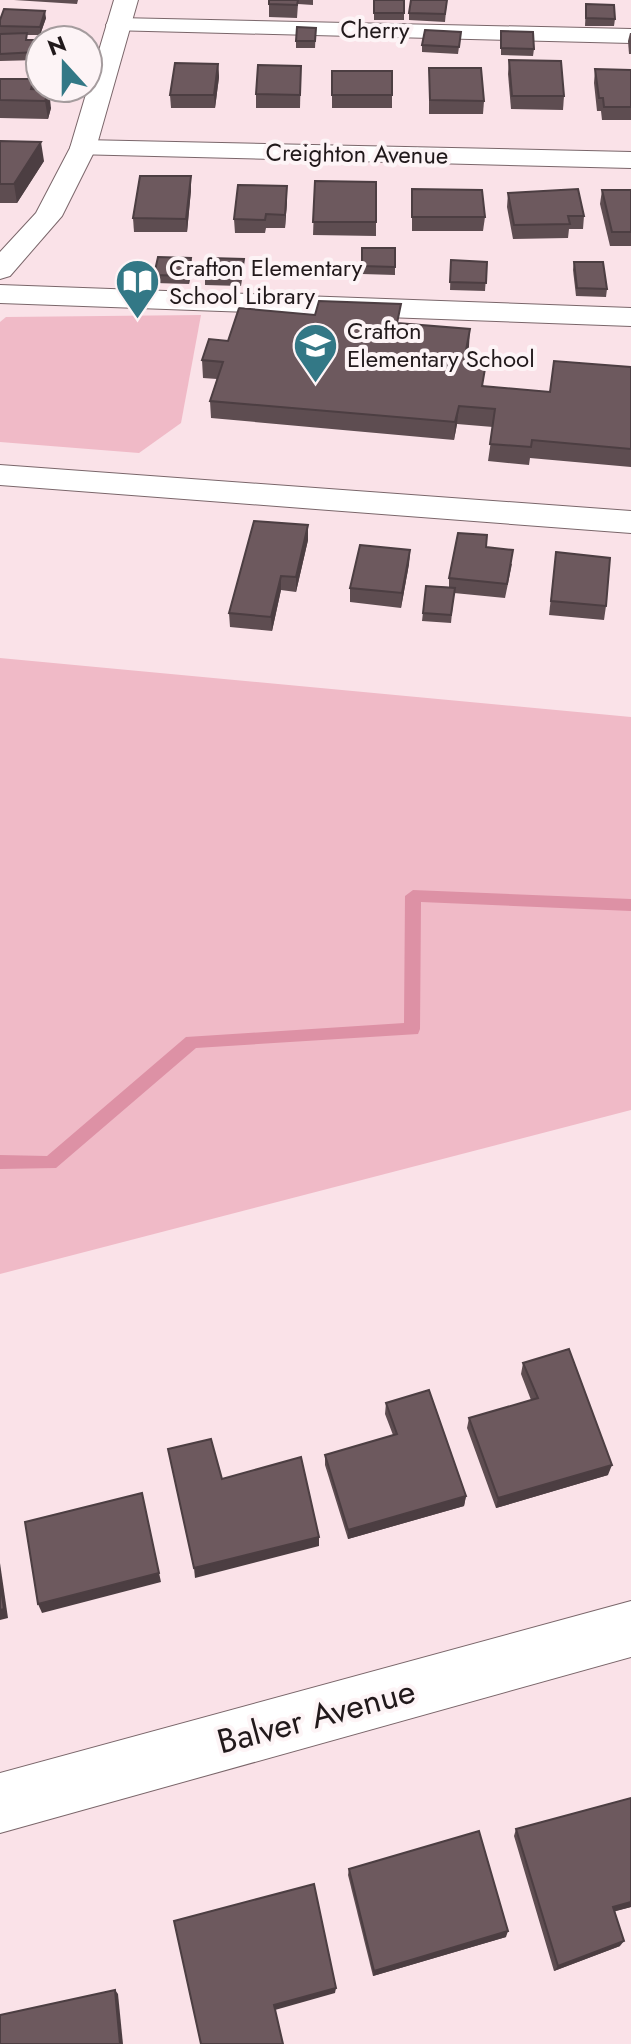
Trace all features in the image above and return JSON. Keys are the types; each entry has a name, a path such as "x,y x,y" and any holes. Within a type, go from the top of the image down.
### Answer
{"main road":[{"name":"Cherry","path":"122,12 631,36"},
{"path":"0,270 48,216 83,148 122,12"},
{"name":"Creighton Avenue","path":"83,148 631,160"},
{"path":"0,294 631,317"},
{"path":"0,475 631,522"},
{"name":"Balver Avenue","path":"0,1803 631,1629"}],"shaded area":[{"path":"201,315 181,423 139,453 0,442 0,322 6,317"},
{"path":"0,658 631,717 631,1110 0,1274"}],"building":[{"path":"269,0 298,0 297,5 269,4"},
{"path":"374,0 404,0 404,13 374,13"},
{"path":"411,0 447,0 445,14 409,13"},
{"path":"586,4 614,5 615,19 586,18"},
{"path":"4,9 45,11 41,24 0,26"},
{"path":"297,27 316,28 315,41 296,41"},
{"path":"425,30 461,32 459,47 422,45"},
{"path":"501,31 533,32 534,49 501,48"},
{"path":"24,33 24,53 0,54 0,34"},
{"path":"509,60 561,61 564,96 512,96"},
{"path":"175,63 218,64 214,95 170,95"},
{"path":"258,65 301,66 300,95 256,94"},
{"path":"429,68 481,68 484,101 430,100"},
{"path":"595,69 631,70 631,107 604,107 603,98 599,98"},
{"path":"332,71 392,71 392,95 332,95"},
{"path":"0,79 24,79 24,101 0,100"},
{"path":"0,141 41,142 14,184 0,184"},
{"path":"140,176 191,176 186,219 133,218"},
{"path":"315,181 376,182 376,222 313,222"},
{"path":"238,185 287,186 285,215 266,214 265,220 234,219"},
{"path":"412,189 482,190 485,217 412,217"},
{"path":"578,189 584,216 568,216 570,224 514,225 508,193"},
{"path":"602,190 631,190 631,232 612,232"},
{"path":"362,248 395,248 395,267 362,266"},
{"path":"158,257 191,258 188,276 154,275"},
{"path":"209,258 244,259 241,278 205,277"},
{"path":"451,260 487,262 486,283 450,282"},
{"path":"574,262 603,262 607,289 577,288"},
{"name":"Crafton Elementary School","path":"319,301 401,304 397,323 470,329 464,361 486,363 482,386 550,392 554,361 631,367 631,449 532,440 531,447 490,444 495,409 459,406 455,422 210,401 223,362 202,360 209,339 228,341 239,308 315,315"},
{"path":"254,521 308,525 296,577 281,576 271,617 229,613"},
{"path":"458,533 487,535 486,547 513,550 507,584 449,578"},
{"path":"360,545 410,550 402,593 350,588"},
{"path":"556,552 610,558 606,606 551,601"},
{"path":"426,586 455,588 451,615 423,613"},
{"path":"569,1349 612,1465 498,1498 469,1418 538,1398 523,1363"},
{"path":"429,1390 466,1496 348,1530 325,1455 397,1434 386,1403"},
{"path":"211,1439 222,1479 301,1457 319,1537 194,1568 168,1449"},
{"path":"142,1493 159,1573 38,1604 25,1522"},
{"path":"0,1582 4,1609 0,1610"},
{"path":"631,1798 631,1902 613,1907 624,1941 558,1966 516,1829"},
{"path":"479,1831 508,1931 374,1971 349,1869"},
{"path":"314,1884 336,1988 274,2005 283,2044 201,2044 174,1921"},
{"path":"115,1990 120,2044 0,2044 0,2015"}],"waterway":[{"path":"0,1162 50,1163 192,1042 412,1029 413,896 631,905"}],"place":[{"name":"Crafton Elementary School Library","path":"138,321"},
{"name":"Crafton Elementary School","path":"316,384"}]}
